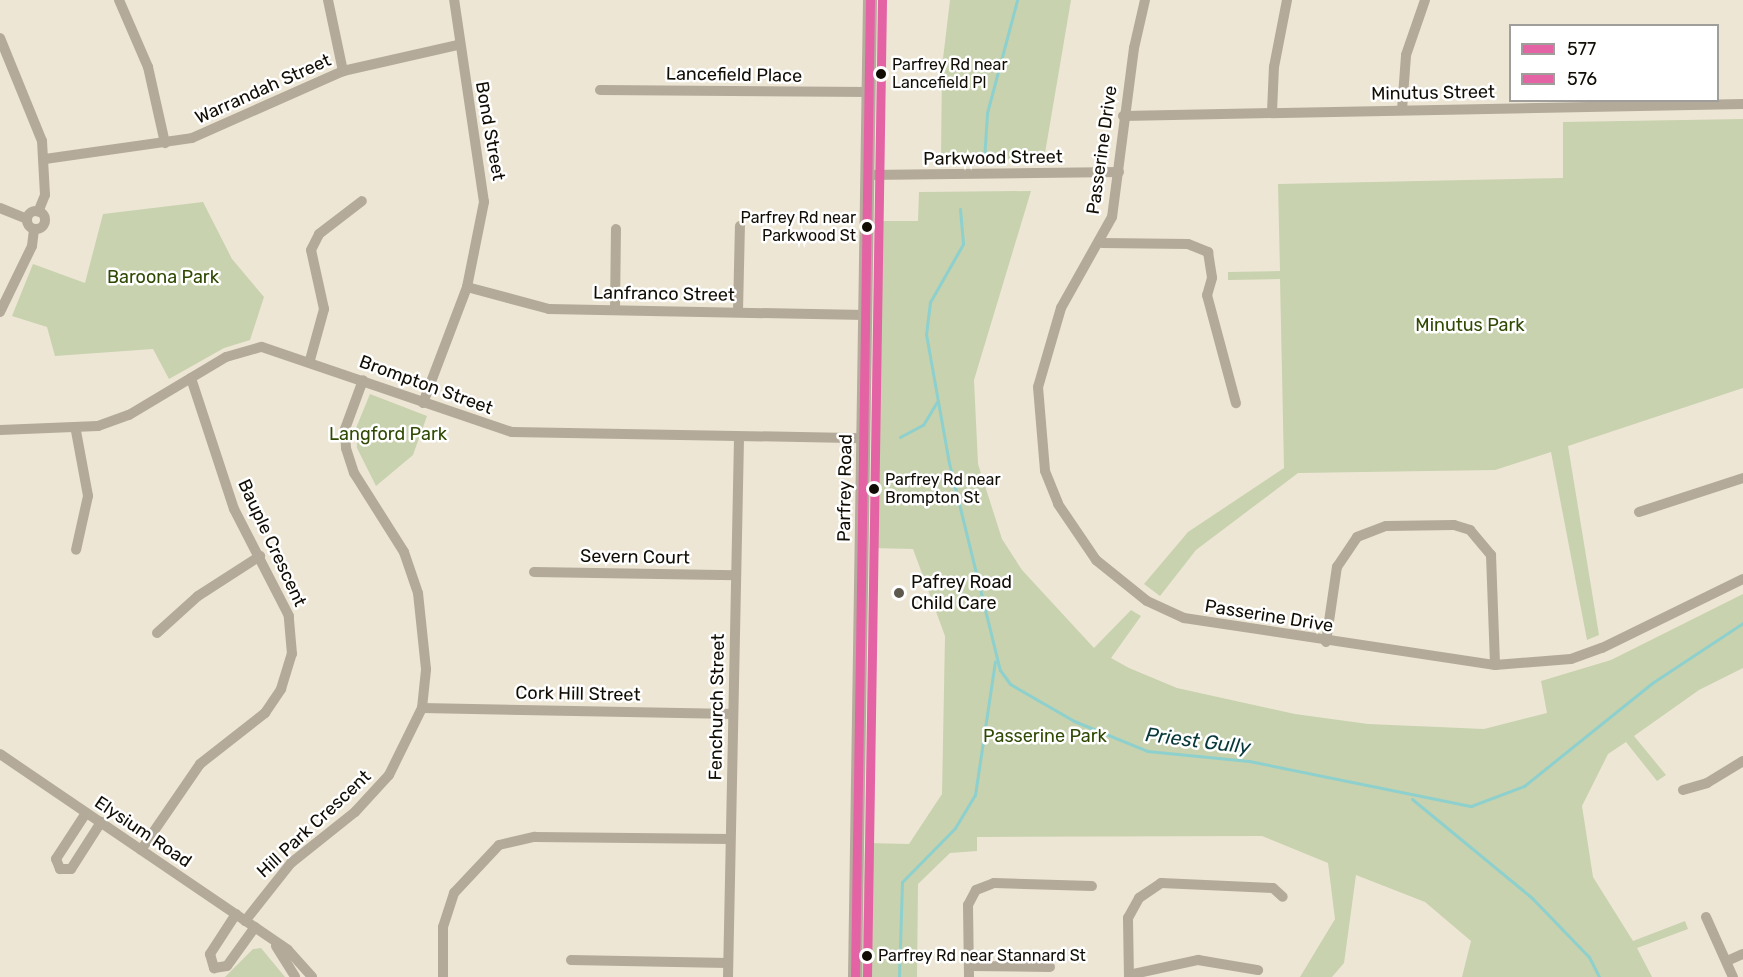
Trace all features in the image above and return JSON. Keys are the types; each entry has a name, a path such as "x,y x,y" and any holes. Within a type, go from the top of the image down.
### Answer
{"main road":[{"name":"Parfrey Road","path":"855,977 870,0"}],"street":[{"path":"119,0 150,75 165,143"},
{"path":"328,0 343,71"},
{"name":"Bond Street","path":"423,402 467,287 484,202 457,45 454,0"},
{"name":"Passerine Drive","path":"1145,0 1124,116 1119,172 1102,243 1061,308 1038,387 1039,438 1058,504 1096,560 1147,601 1219,627 1495,665 1571,658 1602,648 1743,579"},
{"path":"1272,112 1274,67 1287,0"},
{"path":"1402,110 1406,55 1425,0"},
{"path":"0,38 36,120 45,159 45,195 38,212 27,219"},
{"name":"Warrandah Street","path":"45,159 165,143 218,129 343,71 457,45"},
{"name":"Lancefield Place","path":"600,90 869,93"},
{"name":"Minutus Street","path":"1124,116 1743,104"},
{"name":"Parkwood Street","path":"868,175 1119,172"},
{"path":"310,360 324,309 311,250 319,234 362,201"},
{"path":"0,208 27,219 34,229 32,246 0,312"},
{"path":"34,229 45,221 38,212"},
{"path":"738,311 740,226"},
{"path":"615,309 616,229"},
{"path":"1102,243 1200,246 1212,261 1207,295 1236,403"},
{"name":"Lanfranco Street","path":"467,287 527,307 865,315"},
{"name":"Brompton Street","path":"0,430 76,431 129,415 226,357 262,347 310,360 512,432 738,438 864,438"},
{"name":"Bauple Crescent","path":"141,850 182,786 200,764 265,713 289,670 289,616 234,509 191,378"},
{"name":"Hill Park Crescent","path":"255,927 228,966 214,968 210,954 240,917 291,863 355,812 389,775 422,708 426,669 418,593 404,552 354,473 346,448 345,429 363,380"},
{"path":"76,431 88,496 76,550"},
{"name":"Fenchurch Street","path":"728,977 738,438"},
{"path":"1639,512 1743,478"},
{"path":"1326,642 1337,567 1357,537 1386,526 1454,525 1470,530 1491,555 1495,665"},
{"path":"157,633 214,584 260,556"},
{"name":"Severn Court","path":"534,572 736,575"},
{"name":"Cork Hill Street","path":"422,708 733,714"},
{"name":"Elysium Road","path":"0,754 268,936 312,977"},
{"path":"1683,790 1707,783 1743,761"},
{"path":"86,813 56,860 60,869 71,869 101,822"},
{"path":"442,977 444,927 454,893 499,845 535,837 730,839"},
{"path":"1258,970 1198,960 1129,976 1128,918 1139,898 1161,883 1273,888 1283,897"},
{"path":"1050,967 969,971 968,905 985,884 1092,885"},
{"path":"1706,917 1733,977"},
{"name":"Elysium Road","path":"268,936 295,977"},
{"path":"1727,961 1743,954"},
{"path":"571,960 728,963"}],"green space":[{"path":"950,0 1071,0 1044,159 941,160 942,67"},
{"name":"Minutus Park","path":"1743,119 1743,388 1568,446 1599,635 1587,640 1551,452 1495,470 1298,473 1196,550 1160,596 1144,584 1188,532 1284,468 1280,279 1228,280 1228,272 1280,271 1278,184 1563,178 1563,122"},
{"name":"Passerine Park","path":"1031,191 974,380 978,464 1002,539 1022,570 1094,648 1131,610 1141,616 1111,658 1177,688 1295,714 1368,724 1484,729 1547,713 1541,681 1611,660 1743,594 1743,668 1699,690 1634,736 1666,775 1657,781 1626,742 1608,754 1582,806 1593,877 1633,941 1685,921 1688,929 1637,948 1652,977 1462,977 1471,941 1425,902 1356,875 1344,963 1332,977 1300,977 1335,919 1328,863 1262,836 977,837 977,851 950,853 918,884 917,977 862,977 865,843 909,844 942,794 945,636 913,549 871,548 881,221 918,221 919,192"},
{"name":"Baroona Park","path":"203,202 232,259 264,297 250,340 224,348 169,379 153,349 55,356 47,327 12,316 33,264 85,283 103,214"},
{"name":"Langford Park","path":"370,394 427,416 413,455 376,486 357,448 356,428"},
{"path":"261,948 285,977 225,977 253,949"}],"waterway":[{"name":"Priest Gully","path":"984,160 987,113 1017,0"},
{"name":"Priest Gully","path":"960,209 963,244 930,302 926,334 949,463 1000,670 1010,684 1074,721 1147,751 1249,761 1471,806 1524,786 1652,683 1743,623"},
{"path":"900,437 923,425 937,402"},
{"path":"899,977 902,882 955,828 975,795 995,661"},
{"name":"Priest Gully","path":"1412,799 1532,898 1589,957 1599,977"}],"transit line":[{"name":"577","path":"855,977 870,0"},
{"name":"576","path":"867,977 882,0"}],"place":[{"name":"Parfrey Rd near Lancefield Pl","path":"881,74"},
{"name":"Parfrey Rd near Parkwood St","path":"867,227"},
{"name":"Parfrey Rd near Brompton St","path":"874,489"},
{"name":"Pafrey Road Child Care","path":"899,593"},
{"name":"Parfrey Rd near Stannard St","path":"867,956"}]}
